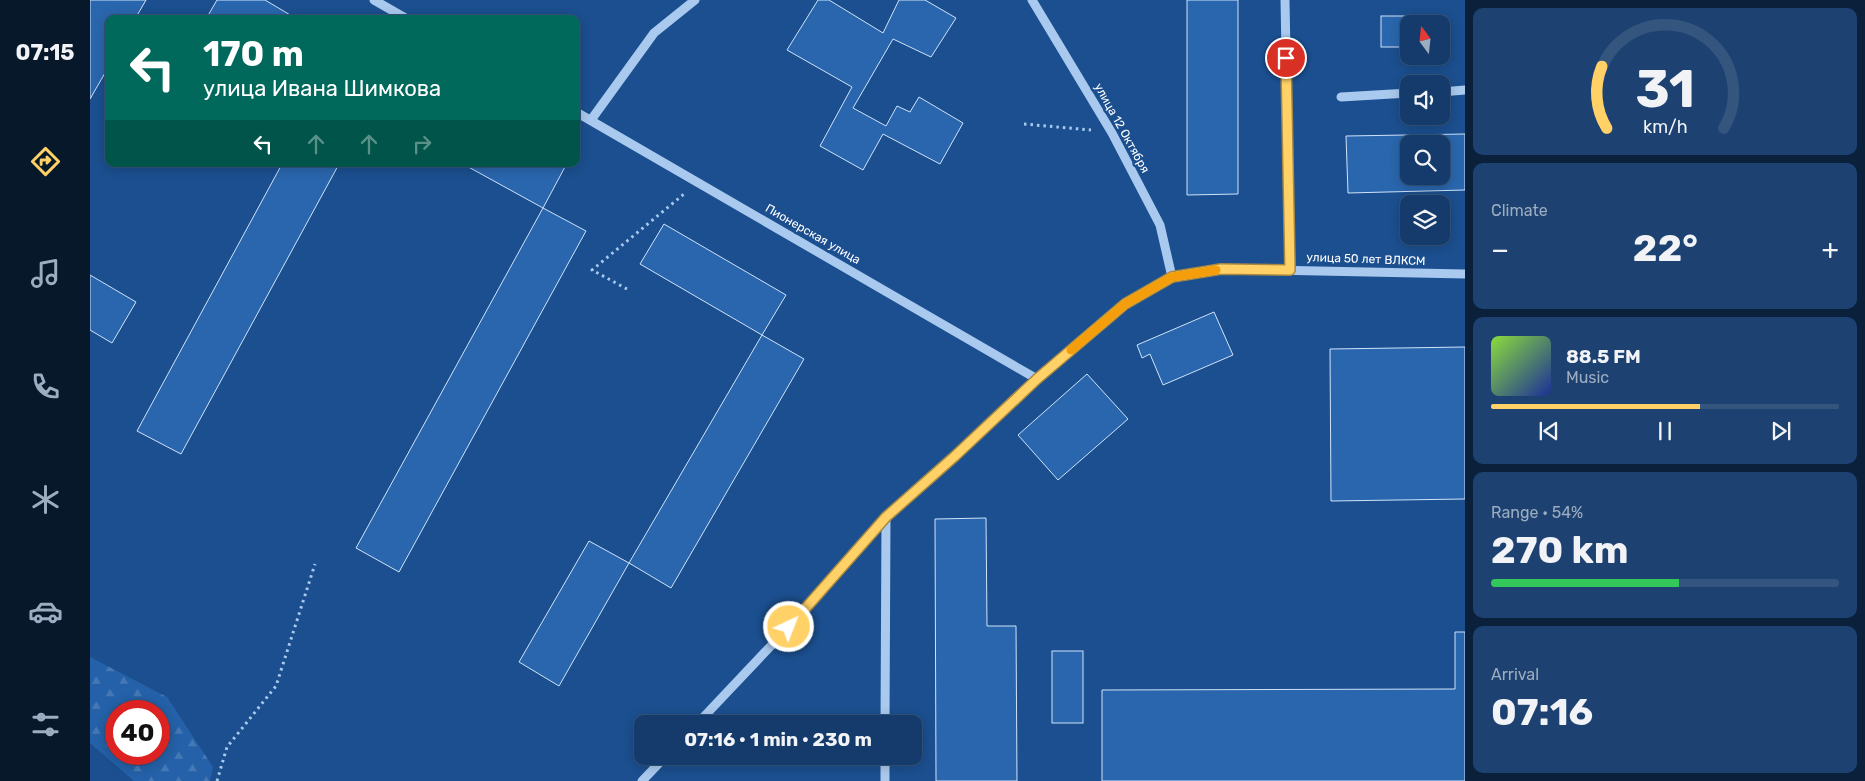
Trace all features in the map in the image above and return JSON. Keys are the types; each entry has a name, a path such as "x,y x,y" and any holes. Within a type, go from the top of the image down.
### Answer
{"street":[{"path":"374,0 400,15"},
{"path":"591,120 654,33 695,0"},
{"name":"улица 12 Октября","path":"1032,0 1112,133 1160,224 1172,277"},
{"path":"1285,0 1290,270"},
{"path":"1450,91 1465,90"},
{"path":"1341,97 1400,94"},
{"name":"Пионерская улица","path":"580,114 1037,379"},
{"name":"улица 50 лет ВЛКСМ","path":"706,715 802,613 886,517 955,456 1037,379 1125,304 1172,277 1221,269 1465,274"},
{"path":"885,715 886,517"},
{"path":"642,781 657,765"},
{"path":"885,765 885,781"}],"path":[{"path":"1024,124 1112,133"},
{"path":"627,289 592,270 699,182"},
{"path":"217,781 227,746 276,686 315,564"}],"green space":[{"path":"90,657 167,697 169,700 105,700 105,756 90,743"},
{"path":"170,702 213,767 210,781 134,781 115,765 170,765"}],"building":[{"path":"90,0 146,0 137,15 105,15 105,73 90,99"},
{"path":"217,0 265,0 290,15 208,15"},
{"path":"818,0 829,0 883,33 899,0 925,0 956,18 931,57 893,39 853,108 886,126 897,106 910,112 919,97 963,123 940,164 883,134 863,170 820,146 852,87 787,50"},
{"path":"1187,0 1238,0 1238,194 1187,195"},
{"path":"1381,16 1400,16 1400,47 1381,47"},
{"path":"1465,134 1465,190 1348,193 1346,136 1400,135 1400,185 1450,185 1450,135 1406,135"},
{"path":"280,167 337,167 181,454 137,431"},
{"path":"468,167 565,167 543,208"},
{"path":"543,208 586,231 399,572 356,548"},
{"path":"664,224 786,295 762,335 640,264"},
{"path":"90,275 136,302 112,343 90,330"},
{"path":"1214,312 1233,355 1163,385 1150,354 1142,358 1137,345"},
{"path":"762,335 804,359 671,588 629,563"},
{"path":"1465,347 1465,499 1331,501 1330,349"},
{"path":"1087,374 1128,419 1058,480 1018,435"},
{"path":"986,518 987,626 1016,626 1017,781 936,781 935,519"},
{"path":"589,541 629,563 559,686 519,662"},
{"path":"1455,632 1465,632 1465,781 1102,781 1102,690 1455,689"},
{"path":"1052,651 1083,651 1083,723 1052,723"}],"slow traffic":[{"path":"1071,350 1125,304 1172,277 1216,270"}],"route":[{"path":"789,627 886,517 955,456 1037,379 1125,304 1172,277 1221,269 1290,270 1286,58"}]}
